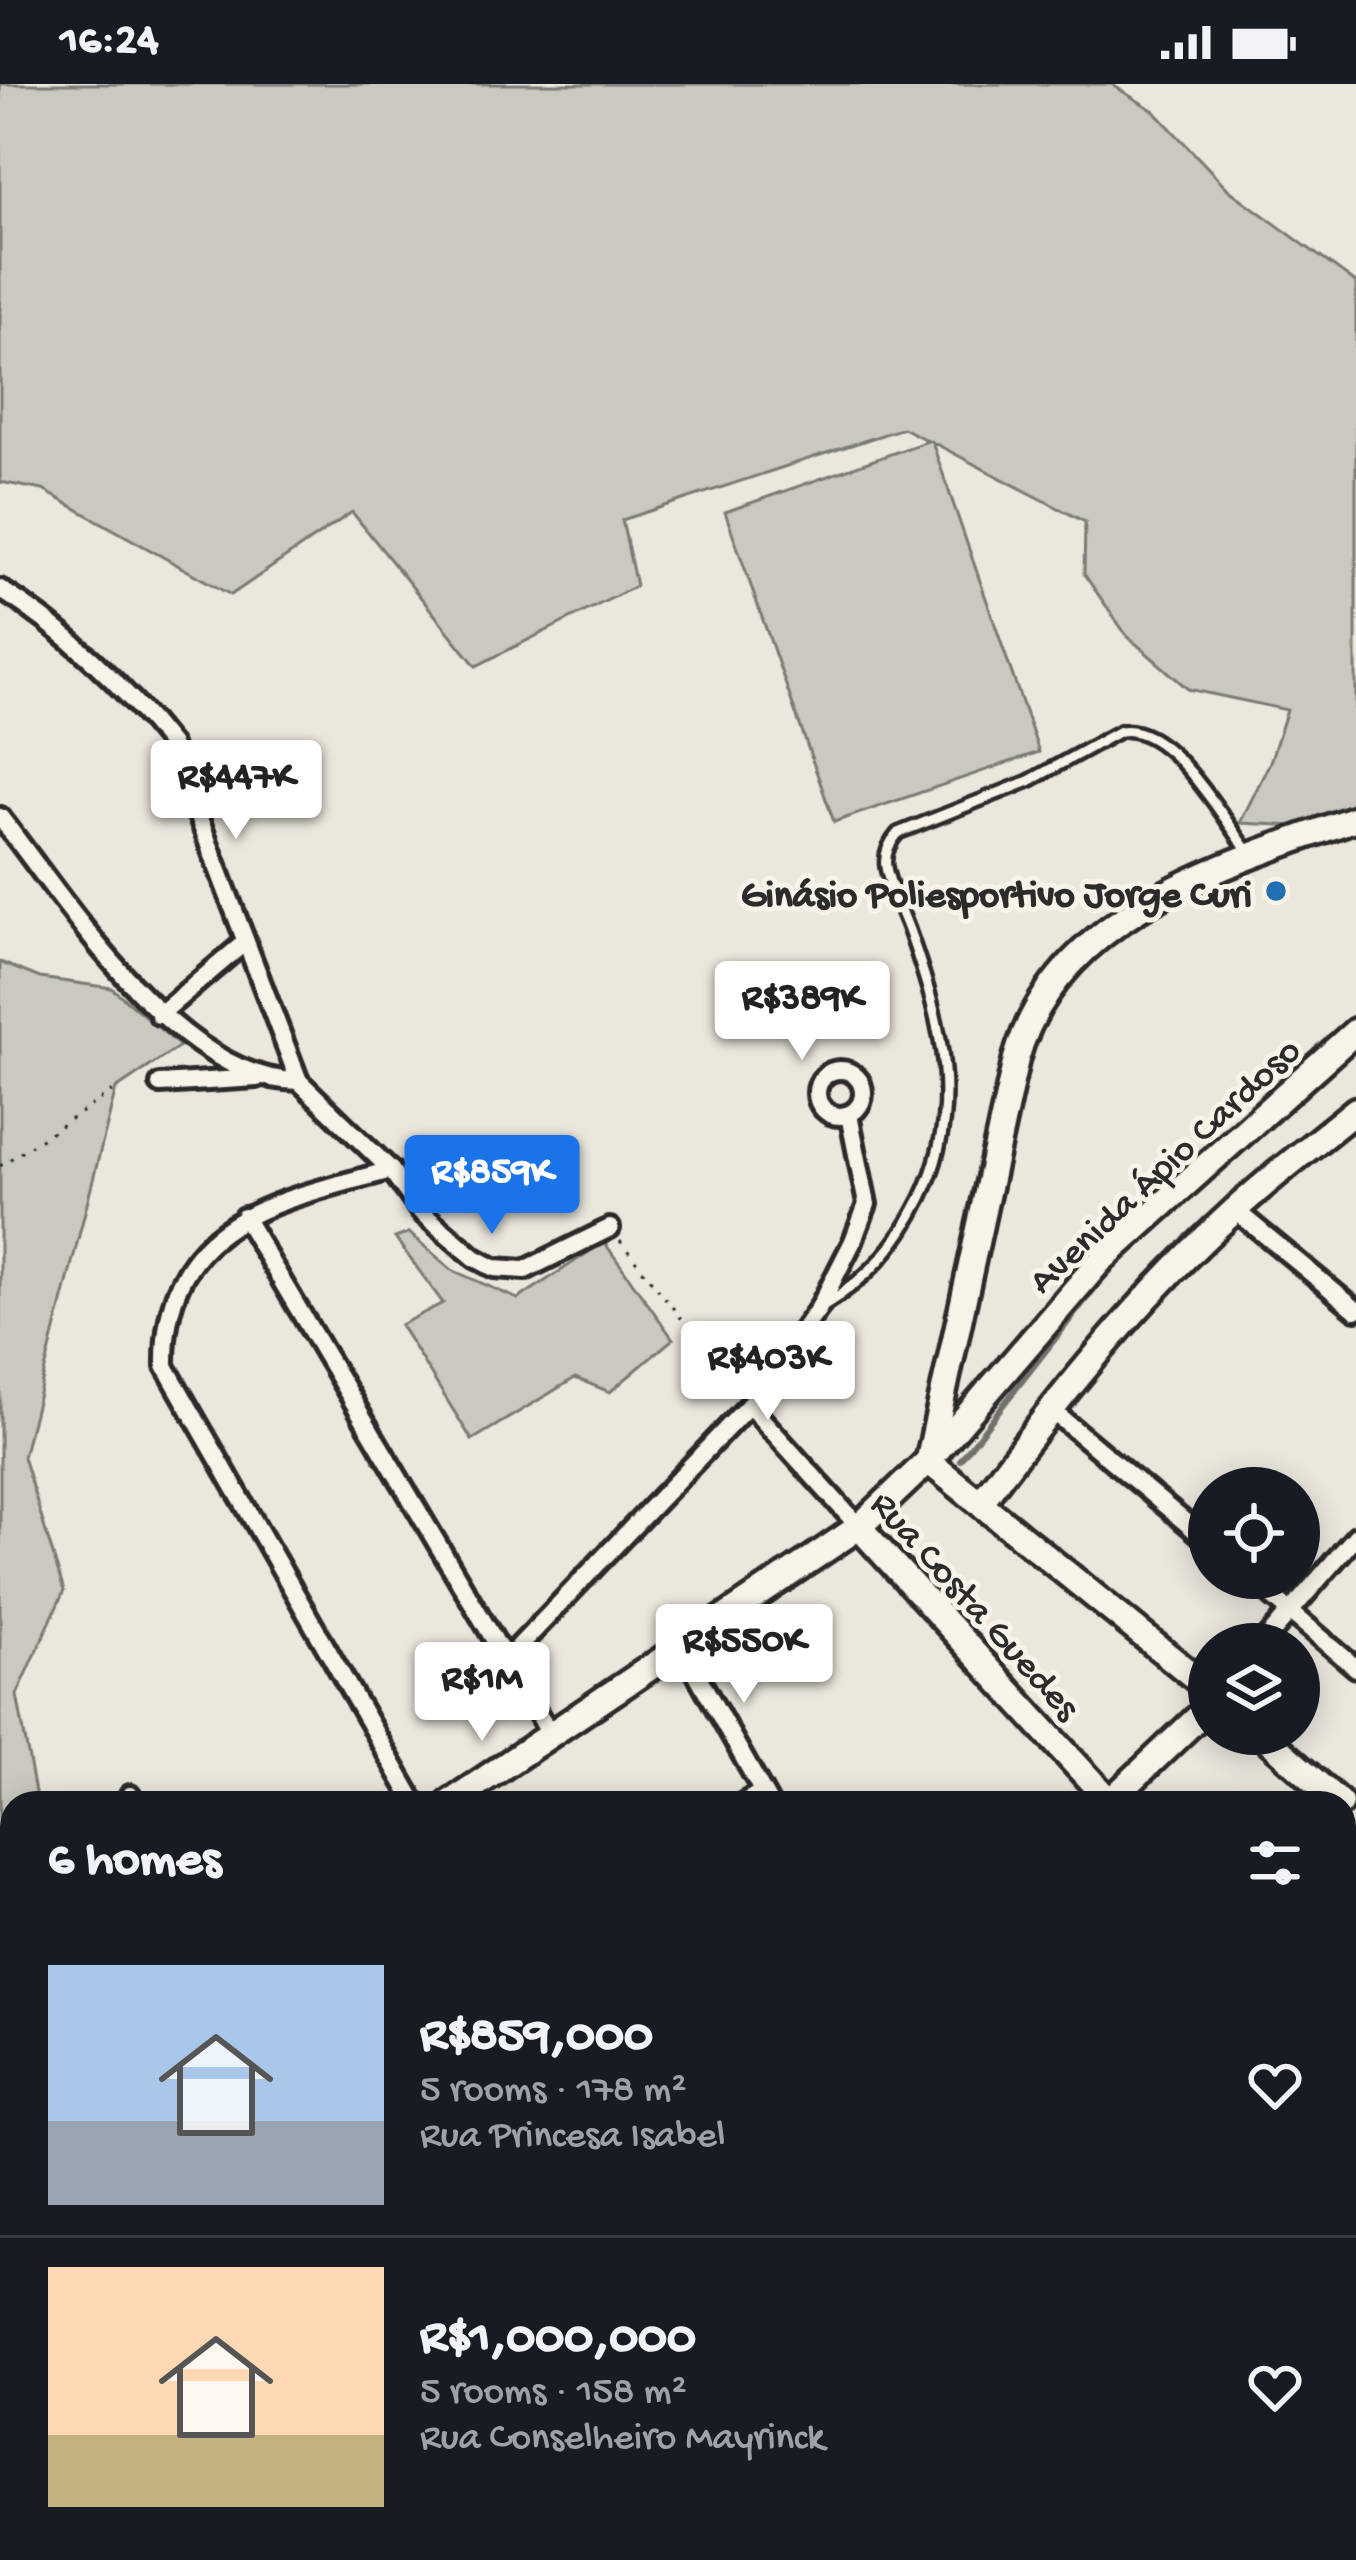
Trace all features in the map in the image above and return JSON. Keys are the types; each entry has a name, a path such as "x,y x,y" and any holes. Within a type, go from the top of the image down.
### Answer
{"street":[{"path":"0,589 63,637 132,700 171,746 299,1081 391,1170 421,1212 475,1258 504,1270 525,1270 610,1228"},
{"path":"0,817 160,1015 232,1065 264,1078"},
{"path":"1188,1672 928,1461 1016,1059 1036,1010 1057,976 1108,928 1154,900 1356,818"},
{"path":"160,1015 244,943"},
{"name":"Avenida Ápio Cardoso","path":"466,1791 859,1527 928,1461 1100,1261 1356,1031"},
{"path":"160,1084 264,1078 299,1081"},
{"path":"981,1502 1121,1324 1235,1210 1356,1110"},
{"path":"505,1661 749,1405 819,1309 867,1204 849,1115"},
{"path":"391,1170 270,1204 213,1240 183,1282 167,1320 165,1366 408,1791"},
{"path":"1235,1210 1356,1310"},
{"path":"244,1217 550,1734"},
{"name":"Rua Costa Guedes","path":"749,1405 1099,1791"},
{"path":"1050,1409 1188,1525"},
{"path":"1279,1623 1356,1536"},
{"path":"1277,1599 1356,1668"},
{"path":"681,1646 762,1791"},
{"path":"1122,1791 1188,1727"},
{"path":"1285,1755 1326,1791"}],"lane":[{"path":"819,1309 867,1276 903,1233 937,1166 944,1138 946,1084 940,1035 927,982 886,869 888,849 898,832 1029,781 1120,731 1133,729 1150,735 1178,759 1253,857"}],"path":[{"path":"0,1166 116,1089"},
{"path":"610,1228 749,1405"}],"shaded area":[{"path":"0,84 1111,84 1154,111 1229,190 1356,283 1356,829 1240,823 1270,762 1287,710 1188,689 1127,636 1084,574 1085,522 932,442 1039,752 834,822 725,512 928,441 903,428 622,520 636,586 476,666 352,512 231,595 43,490 0,482"},
{"path":"0,962 40,978 112,988 180,1046 116,1089 23,1457 64,1591 17,1695 35,1791 0,1791"},
{"path":"409,1233 452,1270 518,1299 604,1242 673,1339 610,1392 575,1378 472,1440 400,1325 443,1303 395,1238"}],"waterway":[{"path":"1337,1064 1356,1049"},
{"path":"960,1460 1103,1278 1145,1237"}],"place":[{"name":"Ginásio Poliesportivo Jorge Curi","path":"1276,891"}]}
